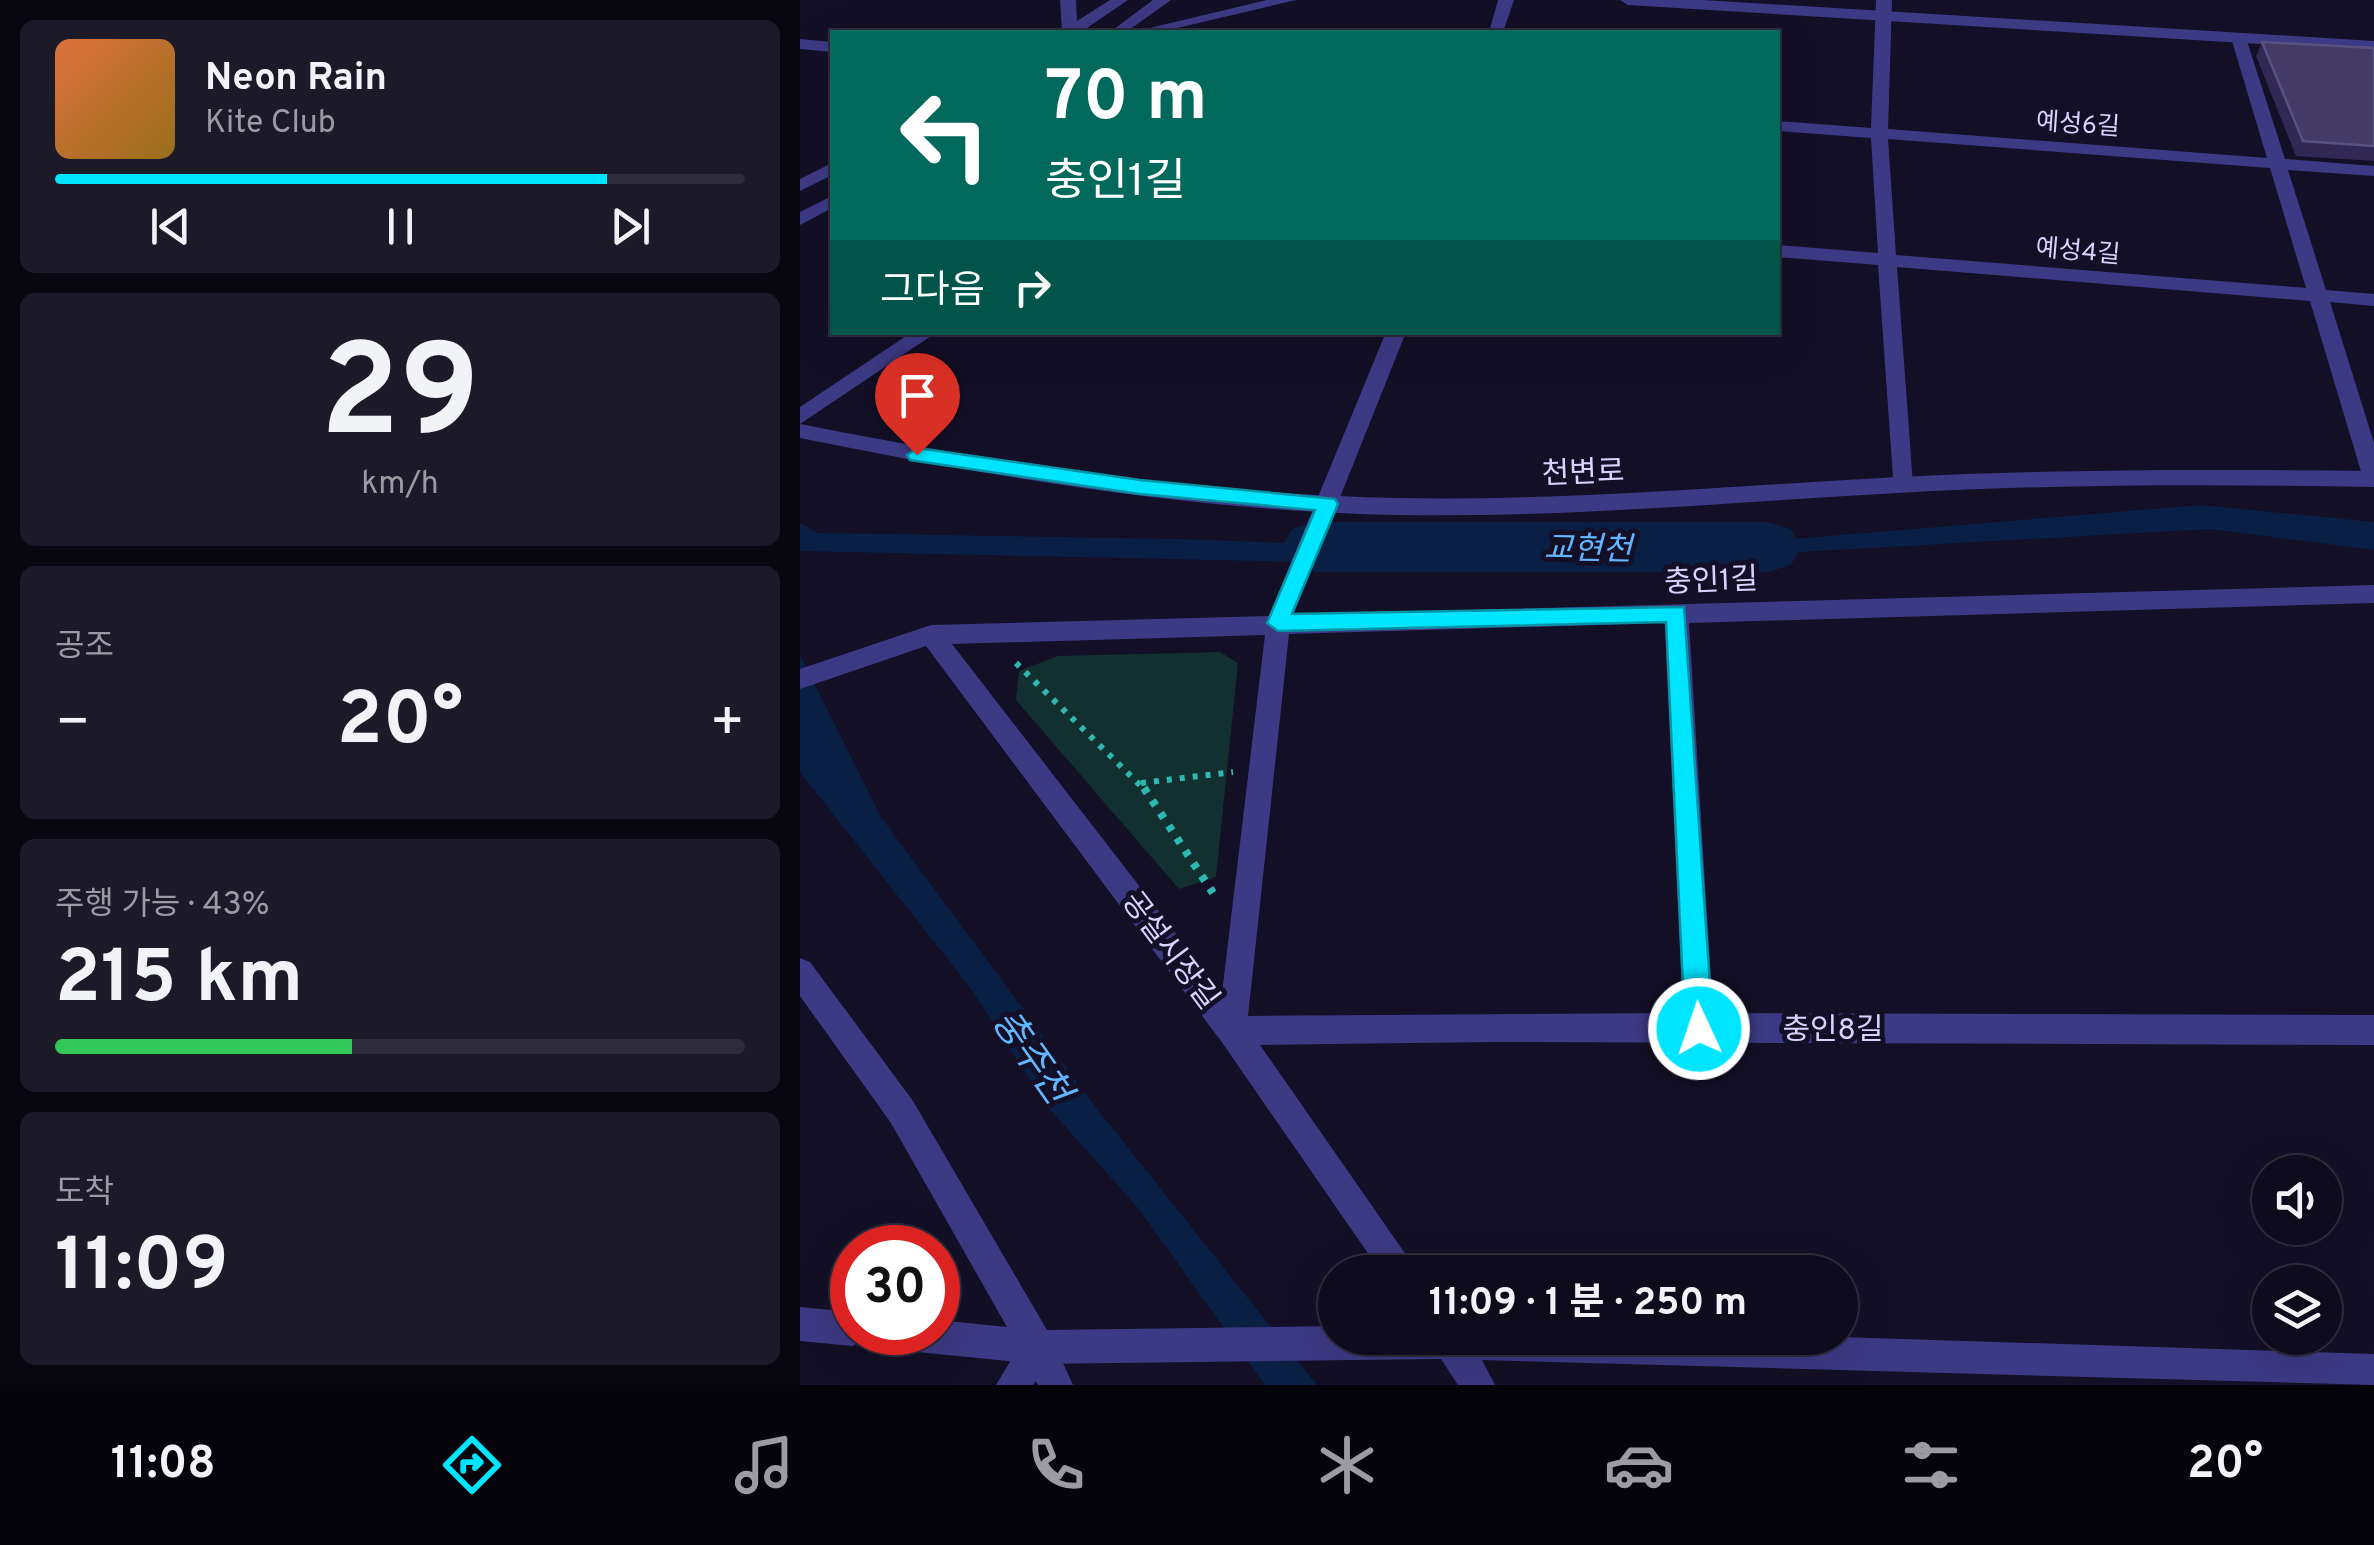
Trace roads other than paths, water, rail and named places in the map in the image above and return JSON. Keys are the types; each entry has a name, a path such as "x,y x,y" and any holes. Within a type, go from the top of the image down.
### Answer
{"street":[{"path":"1068,0 1070,30"},
{"path":"1073,30 1120,0"},
{"path":"1120,30 1163,0"},
{"path":"1150,30 1288,0"},
{"path":"1497,30 1506,0"},
{"path":"1628,0 1884,7 2240,41 2374,46"},
{"path":"1884,7 1879,134 1902,485"},
{"path":"2240,41 2374,478"},
{"path":"800,44 830,47"},
{"name":"예성6길","path":"1780,126 2374,170"},
{"path":"800,186 830,169"},
{"path":"800,220 830,203"},
{"name":"예성4길","path":"1780,251 2374,300"},
{"path":"800,417 923,335"},
{"path":"1232,1031 1278,623 1395,335"},
{"name":"천변로","path":"800,431 917,455 1122,484 1328,504 1559,504 2148,475 2374,478"},
{"name":"충인1길","path":"800,679 931,635 2374,594"},
{"path":"1676,613 1699,1029"},
{"name":"공설시장길","path":"931,635 1232,1031 1389,1255"},
{"path":"800,972 902,1112 1056,1385"},
{"name":"충인8길","path":"1232,1031 1493,1026 2374,1030"},
{"path":"800,1324 830,1327"},
{"path":"960,1340 1038,1348 1318,1344"},
{"path":"1013,1385 1038,1348"},
{"path":"1858,1354 2374,1371"},
{"path":"1458,1355 1478,1385"}],"water":[{"path":"2201,505 2374,522 2374,550 2210,529 1531,567 800,551 800,523 818,533 1181,539 1602,555"},
{"name":"충주천","path":"800,655 881,817 1094,1105 1317,1385 1265,1385 1138,1208 1047,1106 969,986 800,772"}],"waterway":[{"name":"교현천","path":"1315,547 1768,547"}]}
